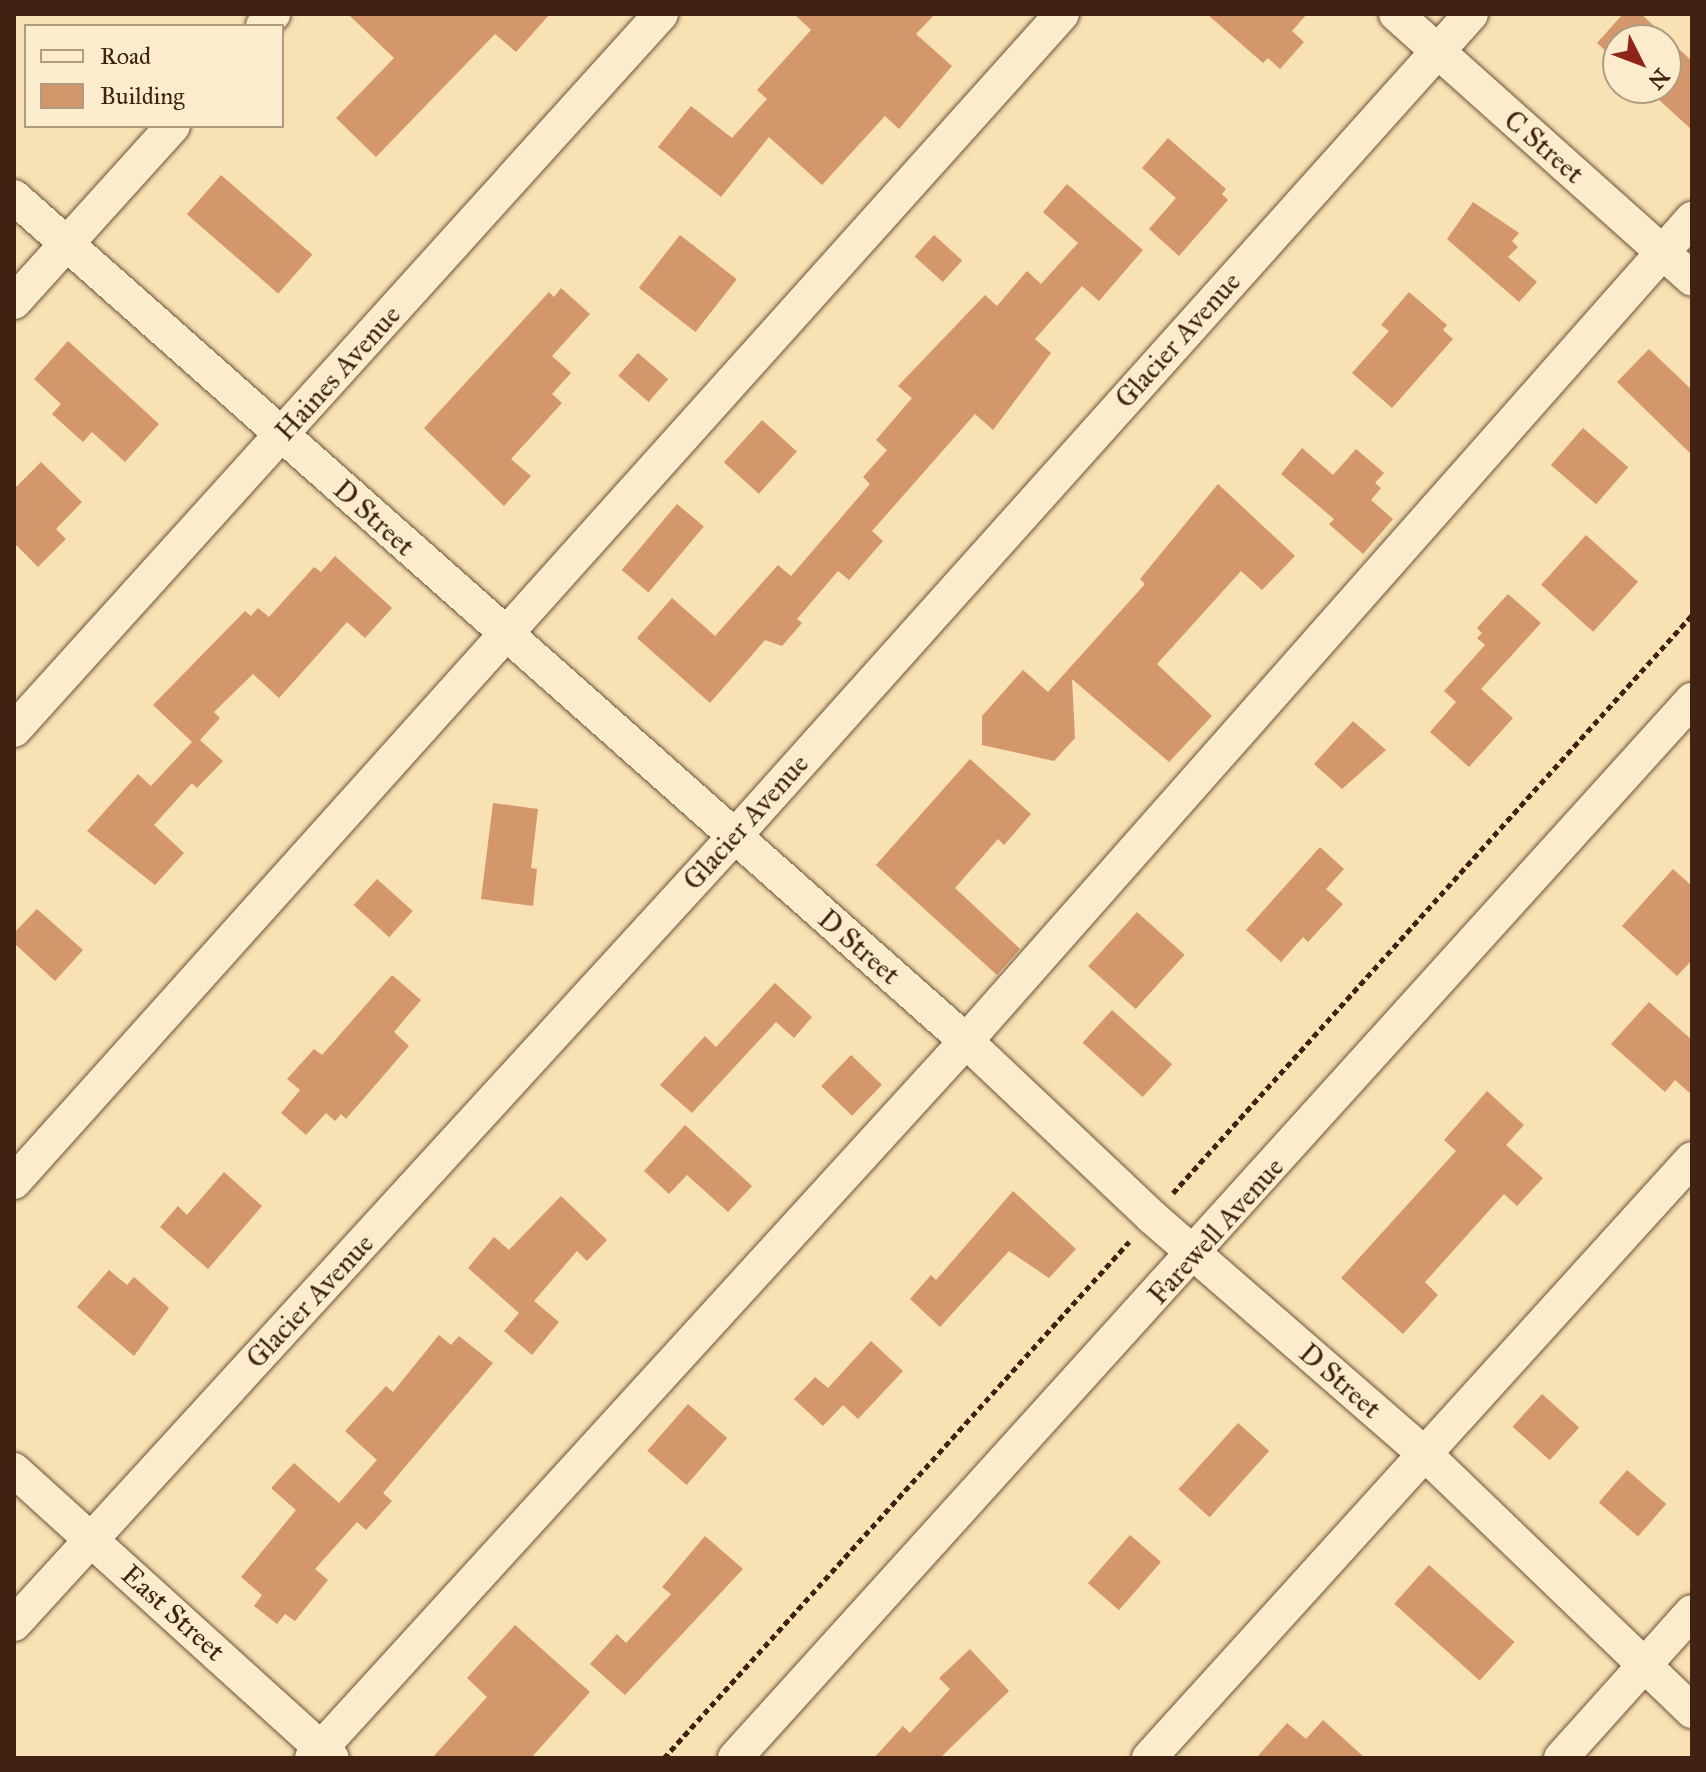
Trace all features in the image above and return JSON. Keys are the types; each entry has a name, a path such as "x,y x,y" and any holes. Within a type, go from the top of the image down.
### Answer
{"street":[{"name":"Haines Avenue","path":"14,730 661,14"},
{"path":"14,1182 508,637 1062,14"},
{"name":"C Street","path":"1396,14 1692,279"},
{"name":"Glacier Avenue","path":"14,1624 733,838 1471,14"},
{"path":"14,302 171,128"},
{"name":"D Street","path":"14,197 733,838 966,1041 1152,1217 1425,1454 1643,1668 1692,1711"},
{"path":"322,1755 966,1041 1692,219"},
{"name":"Farewell Avenue","path":"735,1758 1195,1254 1692,700"},
{"path":"1149,1758 1692,1159"},
{"name":"East Street","path":"14,1470 322,1755"},
{"path":"1561,1758 1692,1612"}],"path":[{"path":"664,1758 1692,615"}],"building":[{"path":"348,14 550,14 516,52 495,34 376,157 336,118 394,58"},
{"path":"794,14 935,14 916,34 952,66 899,129 885,116 822,185 769,137 721,197 658,147 691,106 732,138 767,99 757,90 811,30"},
{"path":"1207,14 1307,14 1292,31 1304,42 1280,69 1268,58 1263,63"},
{"path":"1623,14 1641,14 1652,24 1614,24"},
{"path":"1682,52 1692,61 1692,130 1664,104 1682,104"},
{"path":"1168,138 1226,189 1222,194 1228,200 1179,256 1149,229 1176,198 1142,168"},
{"path":"221,175 312,254 278,294 187,214"},
{"path":"1067,184 1143,250 1099,301 1082,286 1035,339 1051,353 993,430 975,414 872,531 883,541 849,580 838,571 797,619 802,623 782,646 765,640 710,703 637,638 672,598 715,636 778,565 791,576 870,484 863,477 887,450 876,440 912,398 898,386 985,295 997,306 1027,271 1041,284 1078,243 1043,212"},
{"path":"1473,202 1519,233 1512,241 1518,247 1508,257 1537,282 1519,302 1447,239"},
{"path":"680,235 737,279 695,332 639,288"},
{"path":"934,235 962,260 943,282 915,257"},
{"path":"561,288 590,314 552,356 571,373 552,394 562,403 511,459 531,476 504,506 424,428 549,292 554,297"},
{"path":"1409,292 1447,325 1443,330 1453,339 1392,408 1352,373 1389,331 1381,325"},
{"path":"68,341 159,424 125,462 92,432 83,442 52,414 61,404 34,379"},
{"path":"1649,349 1692,390 1692,455 1617,382"},
{"path":"638,353 668,379 649,402 618,376"},
{"path":"762,420 797,451 759,494 724,462"},
{"path":"1583,428 1628,467 1596,504 1551,465"},
{"path":"1302,448 1333,475 1356,449 1384,473 1375,483 1381,488 1371,500 1393,519 1363,554 1329,524 1334,519 1281,474"},
{"path":"41,462 82,502 56,529 66,539 38,567 14,543 14,489"},
{"path":"1218,484 1295,556 1262,590 1241,571 1157,664 1212,716 1169,762 1072,679 1075,738 1054,761 982,745 982,716 1023,670 1048,692 1145,584 1140,579"},
{"path":"677,504 704,526 649,592 622,570"},
{"path":"1586,535 1638,582 1593,632 1541,585"},
{"path":"335,556 392,608 365,638 347,622 279,698 253,674 214,712 220,718 200,740 223,761 197,788 192,783 154,825 184,853 155,885 87,831 138,774 151,786 192,742 153,705 245,611 251,616 258,608 269,617 314,567 321,572"},
{"path":"1508,594 1541,623 1481,689 1513,718 1469,767 1430,732 1456,702 1444,691 1485,645 1477,638 1482,633 1477,628"},
{"path":"1353,721 1386,750 1342,789 1314,764"},
{"path":"970,759 1031,814 1004,845 998,839 955,888 1020,949 997,975 876,865"},
{"path":"493,803 538,809 531,868 537,869 533,906 481,899"},
{"path":"1320,847 1344,869 1326,889 1343,904 1308,942 1303,937 1281,962 1246,930"},
{"path":"1673,869 1692,886 1692,960 1677,976 1622,926"},
{"path":"377,879 413,911 389,937 354,905"},
{"path":"37,909 83,950 55,981 14,943 14,933"},
{"path":"1137,912 1185,955 1136,1009 1088,966"},
{"path":"392,975 421,1000 394,1032 409,1046 346,1119 341,1114 335,1121 326,1113 306,1135 281,1113 300,1090 287,1079 314,1049 322,1055"},
{"path":"775,983 812,1017 794,1038 776,1022 692,1113 660,1085 705,1036 716,1047"},
{"path":"1649,1002 1692,1040 1692,1095 1675,1080 1665,1092 1611,1044"},
{"path":"1112,1010 1172,1064 1143,1097 1083,1043"},
{"path":"851,1055 882,1085 852,1116 821,1086"},
{"path":"1487,1091 1524,1125 1506,1145 1543,1178 1517,1206 1504,1194 1425,1282 1438,1295 1403,1334 1341,1278 1456,1151 1444,1140"},
{"path":"685,1125 752,1186 728,1212 687,1175 669,1194 644,1171"},
{"path":"224,1172 262,1206 208,1269 160,1227 178,1206 187,1215"},
{"path":"1013,1191 1076,1249 1049,1278 1009,1251 940,1327 910,1299 931,1275 936,1280"},
{"path":"561,1196 607,1240 587,1261 577,1251 534,1301 559,1322 532,1355 504,1331 519,1313 468,1268 494,1237 509,1250"},
{"path":"109,1270 127,1285 134,1277 169,1308 134,1356 77,1307"},
{"path":"439,1335 451,1345 459,1336 493,1363 383,1493 392,1501 366,1530 357,1522 315,1569 328,1580 295,1621 285,1614 277,1624 254,1606 262,1595 241,1577 296,1510 271,1488 294,1463 339,1503 377,1460 345,1431 386,1386 393,1392"},
{"path":"871,1341 903,1371 858,1419 843,1405 823,1426 794,1399 815,1377 828,1388"},
{"path":"1542,1394 1579,1427 1550,1460 1513,1427"},
{"path":"688,1404 727,1438 687,1485 647,1451"},
{"path":"1238,1423 1269,1451 1210,1517 1178,1489"},
{"path":"1627,1470 1666,1504 1638,1537 1599,1502"},
{"path":"1130,1535 1161,1562 1119,1610 1088,1583"},
{"path":"705,1536 743,1569 625,1695 590,1664 617,1634 626,1643 671,1594 662,1587"},
{"path":"1429,1565 1514,1642 1480,1681 1394,1604"},
{"path":"515,1625 590,1692 531,1758 432,1758 487,1697 467,1678"},
{"path":"970,1649 1009,1691 940,1758 874,1758 903,1726 910,1733 950,1689 939,1678"},
{"path":"1323,1720 1365,1758 1256,1758 1287,1723 1306,1739"}]}
